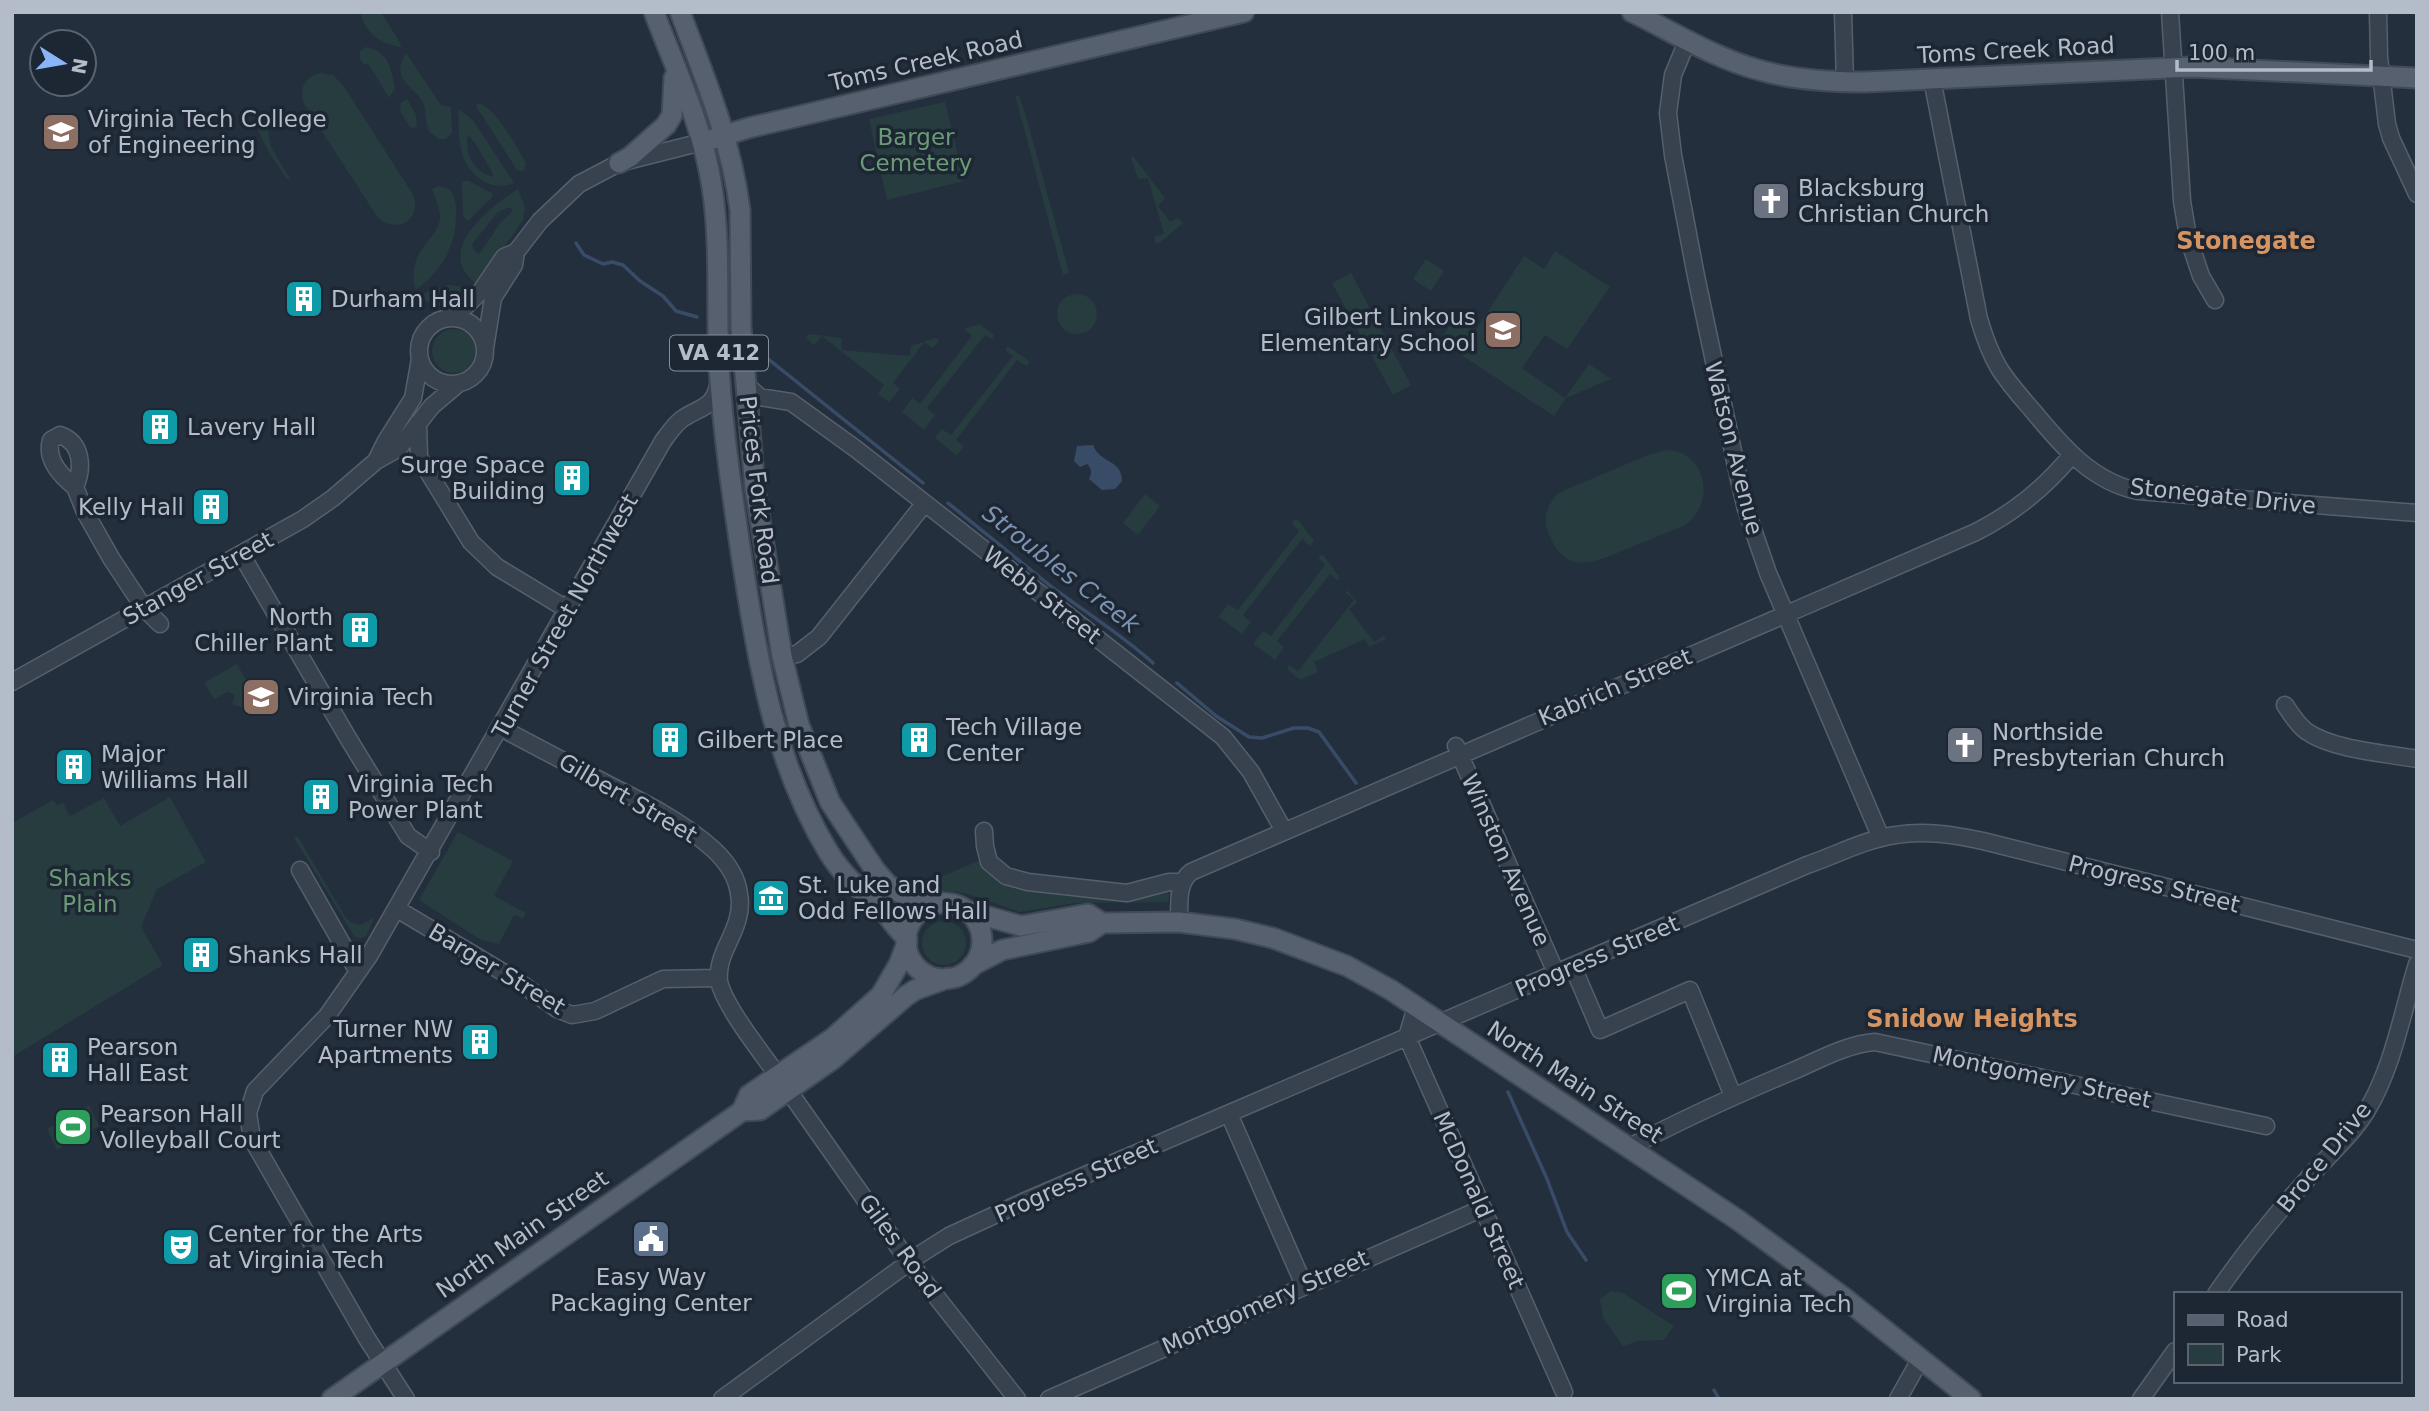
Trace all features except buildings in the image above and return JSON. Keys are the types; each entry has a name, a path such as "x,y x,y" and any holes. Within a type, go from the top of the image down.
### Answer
{"main road":[{"name":"Prices Fork Road","path":"654,12 696,120 709,168 716,213 719,370 726,443 765,695 790,772 824,844 851,883 884,911 907,940"},
{"name":"Prices Fork Road","path":"680,12 718,110 732,162 740,210 744,383 755,488 782,656 799,725 830,802 875,870 887,884 906,897 945,903"},
{"name":"Toms Creek Road","path":"702,142 1244,12"},
{"name":"Toms Creek Road","path":"1632,12 1723,57 1757,70 1800,78 1845,82 2174,67 2417,78"},
{"path":"619,163 630,158 672,115 675,81 672,59"},
{"path":"749,601 769,644 782,656"},
{"path":"758,656 773,666 781,694 799,725"},
{"path":"783,1083 788,1082 803,1058 834,1038 881,995 899,964 911,923 921,911 932,905 945,903 961,906 977,922 981,932 980,952 973,965 961,974 948,978 926,974 917,967 910,957 907,940"},
{"name":"North Main Street","path":"968,911 1021,926 1088,914 1102,923 1179,922 1235,929 1300,947 1347,966 1416,1007 1630,1147 1792,1259 1971,1399"},
{"name":"North Main Street","path":"973,965 1002,950 1089,932 1102,923"},
{"name":"North Main Street","path":"332,1399 741,1111 760,1110 783,1083 833,1059 906,996 948,978"}],"street":[{"path":"1843,12 1845,82"},
{"path":"2170,12 2182,201 2188,237 2201,276 2215,300"},
{"path":"2378,12 2389,131 2417,194"},
{"name":"Watson Avenue","path":"1688,39 1673,75 1669,100 1673,155 1738,475 1758,546 1881,838"},
{"name":"Stonegate Drive","path":"1932,79 1979,318 1986,341 2001,370 2072,455 2101,477 2138,491 2417,513"},
{"path":"516,252 504,257 481,291 466,306 427,329 420,348 420,359 424,369 434,379 458,384 473,377 481,368 493,298 514,265 516,252 540,221 579,184 619,163 702,142"},
{"path":"448,317 458,317 469,323 479,332 485,349"},
{"name":"Stanger Street","path":"376,461 413,398 420,359"},
{"name":"Turner Street Northwest","path":"405,1399 260,1154 249,1122 250,1103 255,1091 327,1016 358,972 430,852 663,441 674,426 684,418 700,412 713,397 717,390 719,370"},
{"name":"Webb Street","path":"744,383 766,400 791,402 856,449 1223,737 1251,772 1283,831"},
{"name":"Stanger Street","path":"12,682 303,519 376,461 399,448 440,398 458,384"},
{"path":"748,428 756,409 766,400"},
{"path":"700,412 716,426 726,443"},
{"path":"418,424 419,457 471,542 497,567 568,610"},
{"path":"399,448 419,457"},
{"name":"Kabrich Street","path":"1182,882 1191,872 1458,750 1785,614 2000,520 2037,493 2072,455"},
{"path":"75,488 92,523 144,608 160,624"},
{"path":"782,656 797,654 819,637 925,504"},
{"path":"241,554 408,836 430,852"},
{"path":"2285,705 2305,730 2319,738 2417,759"},
{"name":"Gilbert Street","path":"501,728 651,806 688,830 726,863 736,885 740,906 738,922 725,951 719,978"},
{"name":"Winston Avenue","path":"1458,750 1556,975"},
{"path":"984,831 989,862 1006,876 1028,883 1127,893 1169,882 1182,882 1179,922"},
{"name":"Progress Street","path":"722,1399 909,1262 965,1229 1807,865 1881,838 1942,834 1983,841 2417,950"},
{"path":"300,870 358,972"},
{"name":"Barger Street","path":"397,909 566,1014 578,1015 595,1011 663,979 719,978"},
{"name":"Broce Drive","path":"2218,1292 2266,1228 2367,1111 2391,1052 2417,964"},
{"path":"1573,967 1600,1030 1690,990 1733,1096"},
{"path":"719,978 732,1009 783,1083"},
{"path":"1407,1037 1416,1007"},
{"name":"McDonald Street","path":"1407,1037 1564,1392"},
{"name":"Montgomery Street","path":"1630,1147 1733,1096 1858,1044 1875,1042 2266,1126"},
{"name":"Giles Road","path":"783,1083 909,1262 1017,1399"},
{"path":"1228,1114 1304,1285"},
{"name":"Montgomery Street","path":"1049,1399 1483,1208"},
{"path":"2141,1399 2174,1351"},
{"path":"1898,1399 1921,1358"}],"green space":[{"path":"360,12 381,12 402,46 391,45 374,36"},
{"path":"366,47 380,52 388,62 395,88 389,98 368,63 364,65 360,59 360,51"},
{"path":"406,53 441,105 451,107 452,133 446,139 439,139 429,132 423,102 402,76 400,70"},
{"path":"321,73 333,75 343,85 412,193 415,210 407,221 394,225 378,218 303,102 305,83"},
{"path":"1015,95 1019,96 1026,116 1068,269 1069,273 1063,275"},
{"path":"407,99 416,115 417,125 414,128 410,127 400,111 401,103"},
{"name":"Barger Cemetery","path":"945,102 964,181 887,200 869,119"},
{"path":"478,103 492,112 505,129 526,163 524,171 517,170 476,106"},
{"path":"458,109 473,120 514,183 504,186 490,184 477,177 470,169 460,141","holes":["468,135 482,155 494,177 481,171 472,162 467,142"]},
{"path":"265,114 271,147 290,179 288,180 267,149 259,131 258,117"},
{"path":"1133,156 1165,198 1158,206 1170,222 1178,218 1183,223 1159,243 1155,242 1155,237 1164,234 1148,178 1138,179 1131,157"},
{"path":"463,181 469,181 493,196 468,221 463,217"},
{"path":"439,186 449,189 456,204 453,238 440,266 416,290 414,277 418,256 434,233 440,217 432,189"},
{"path":"518,189 525,207 523,220 478,285 465,272 460,259 463,245 470,231 481,219","holes":["510,207 513,211 501,222 479,254 473,249 472,244 498,212"]},
{"path":"1555,251 1610,287 1567,349 1545,335 1522,368 1565,398 1589,364 1611,379 1566,398 1554,416 1440,341 1454,318 1475,331 1524,256 1544,269"},
{"path":"1426,259 1444,271 1431,291 1413,279"},
{"path":"1351,273 1411,385 1393,395 1332,283"},
{"path":"449,285 465,287 473,292 454,303 441,306 420,296 433,289"},
{"path":"1077,294 1091,300 1097,314 1091,328 1077,334 1063,328 1057,314 1063,300"},
{"path":"980,324 994,335 992,339 985,335 927,408 935,415 924,430 902,412 912,398 920,404 972,336 964,329"},
{"path":"454,329 469,336 476,351 469,366 454,373 439,366 432,351 439,336"},
{"path":"809,334 842,338 841,350 910,356 911,346 935,338 939,340 933,348 924,342 893,383 900,389 889,402 878,394 884,385 822,336 814,345 806,338"},
{"path":"1008,346 1030,362 1027,366 1017,360 956,440 964,446 957,456 935,438 942,429 951,435 1013,356 1005,350"},
{"path":"1667,450 1686,455 1701,474 1704,493 1691,520 1683,526 1603,559 1581,563 1563,556 1548,532 1546,521 1549,506 1558,493 1648,455"},
{"path":"1145,494 1160,506 1138,535 1123,523"},
{"path":"1294,519 1298,520 1314,541 1310,546 1302,539 1243,615 1251,622 1242,634 1219,617 1228,604 1238,610 1299,531 1292,524"},
{"path":"1320,555 1324,556 1340,578 1337,580 1330,574 1277,641 1284,647 1275,660 1253,644 1263,631 1271,636 1325,565 1319,559"},
{"path":"1347,590 1357,602 1349,609 1374,642 1384,636 1386,639 1369,647 1365,639 1314,662 1318,672 1300,680 1287,669 1289,665 1298,671 1354,600 1346,593"},
{"path":"237,664 266,716 232,704 235,695 228,692 214,699 204,683"},
{"name":"Shanks Plain","path":"170,797 206,862 157,889 141,927 163,965 12,1057 12,823 53,800 57,805 63,803 70,816 104,798 120,826"},
{"path":"458,832 513,861 494,896 526,913 523,919 514,915 499,944 481,940 419,900"},
{"path":"298,837 346,918 361,925 375,917 366,936 355,937 294,838"},
{"path":"978,861 1003,882 1031,891 1105,900 1134,899 1162,891 1170,895 1167,902 1075,903 1020,912 964,893 915,888"},
{"path":"944,921 959,928 966,943 959,958 944,965 929,958 922,943 929,928"},
{"name":"Pearson Hall Volleyball Court","path":"89,1105 99,1126 57,1150 47,1129"},
{"path":"1611,1291 1623,1293 1674,1326 1664,1340 1638,1341 1623,1346 1603,1318 1600,1299"}],"water":[{"path":"1093,445 1100,456 1115,465 1121,474 1122,481 1115,489 1102,490 1089,479 1089,466 1087,464 1080,467 1074,461 1077,446"}],"waterway":[{"name":"Stroubles Creek","path":"576,243 584,255 603,264 612,262 623,265 640,281 663,296 676,311 697,317"},
{"name":"Stroubles Creek","path":"762,354 923,483"},
{"name":"Stroubles Creek","path":"948,503 1053,588 1153,663"},
{"name":"Stroubles Creek","path":"1177,683 1216,716 1249,737 1262,738 1294,728 1308,728 1319,732 1356,783"},
{"name":"Stroubles Creek","path":"1508,1092 1547,1179 1567,1232 1586,1260"},
{"name":"Stroubles Creek","path":"1714,1390 1719,1399"}],"place":[{"name":"Virginia Tech College of Engineering","path":"61,132"},
{"name":"Blacksburg Christian Church","path":"1771,201"},
{"name":"Durham Hall","path":"304,299"},
{"name":"Gilbert Linkous Elementary School","path":"1503,330"},
{"name":"Lavery Hall","path":"160,427"},
{"name":"Surge Space Building","path":"572,478"},
{"name":"Kelly Hall","path":"211,507"},
{"name":"North Chiller Plant","path":"360,630"},
{"name":"Virginia Tech","path":"261,697"},
{"name":"Gilbert Place","path":"670,740"},
{"name":"Tech Village Center","path":"919,740"},
{"name":"Northside Presbyterian Church","path":"1965,745"},
{"name":"Major Williams Hall","path":"74,767"},
{"name":"Virginia Tech Power Plant","path":"321,797"},
{"name":"St. Luke and Odd Fellows Hall","path":"771,898"},
{"name":"Shanks Hall","path":"201,955"},
{"name":"Turner NW Apartments","path":"480,1042"},
{"name":"Pearson Hall East","path":"60,1060"},
{"name":"Pearson Hall Volleyball Court","path":"73,1127"},
{"name":"Easy Way Packaging Center","path":"651,1239"},
{"name":"Center for the Arts at Virginia Tech","path":"181,1247"},
{"name":"YMCA at Virginia Tech","path":"1679,1291"}],"district":[{"name":"Stonegate","path":"2246,241"},
{"name":"Snidow Heights","path":"1972,1019"}]}
